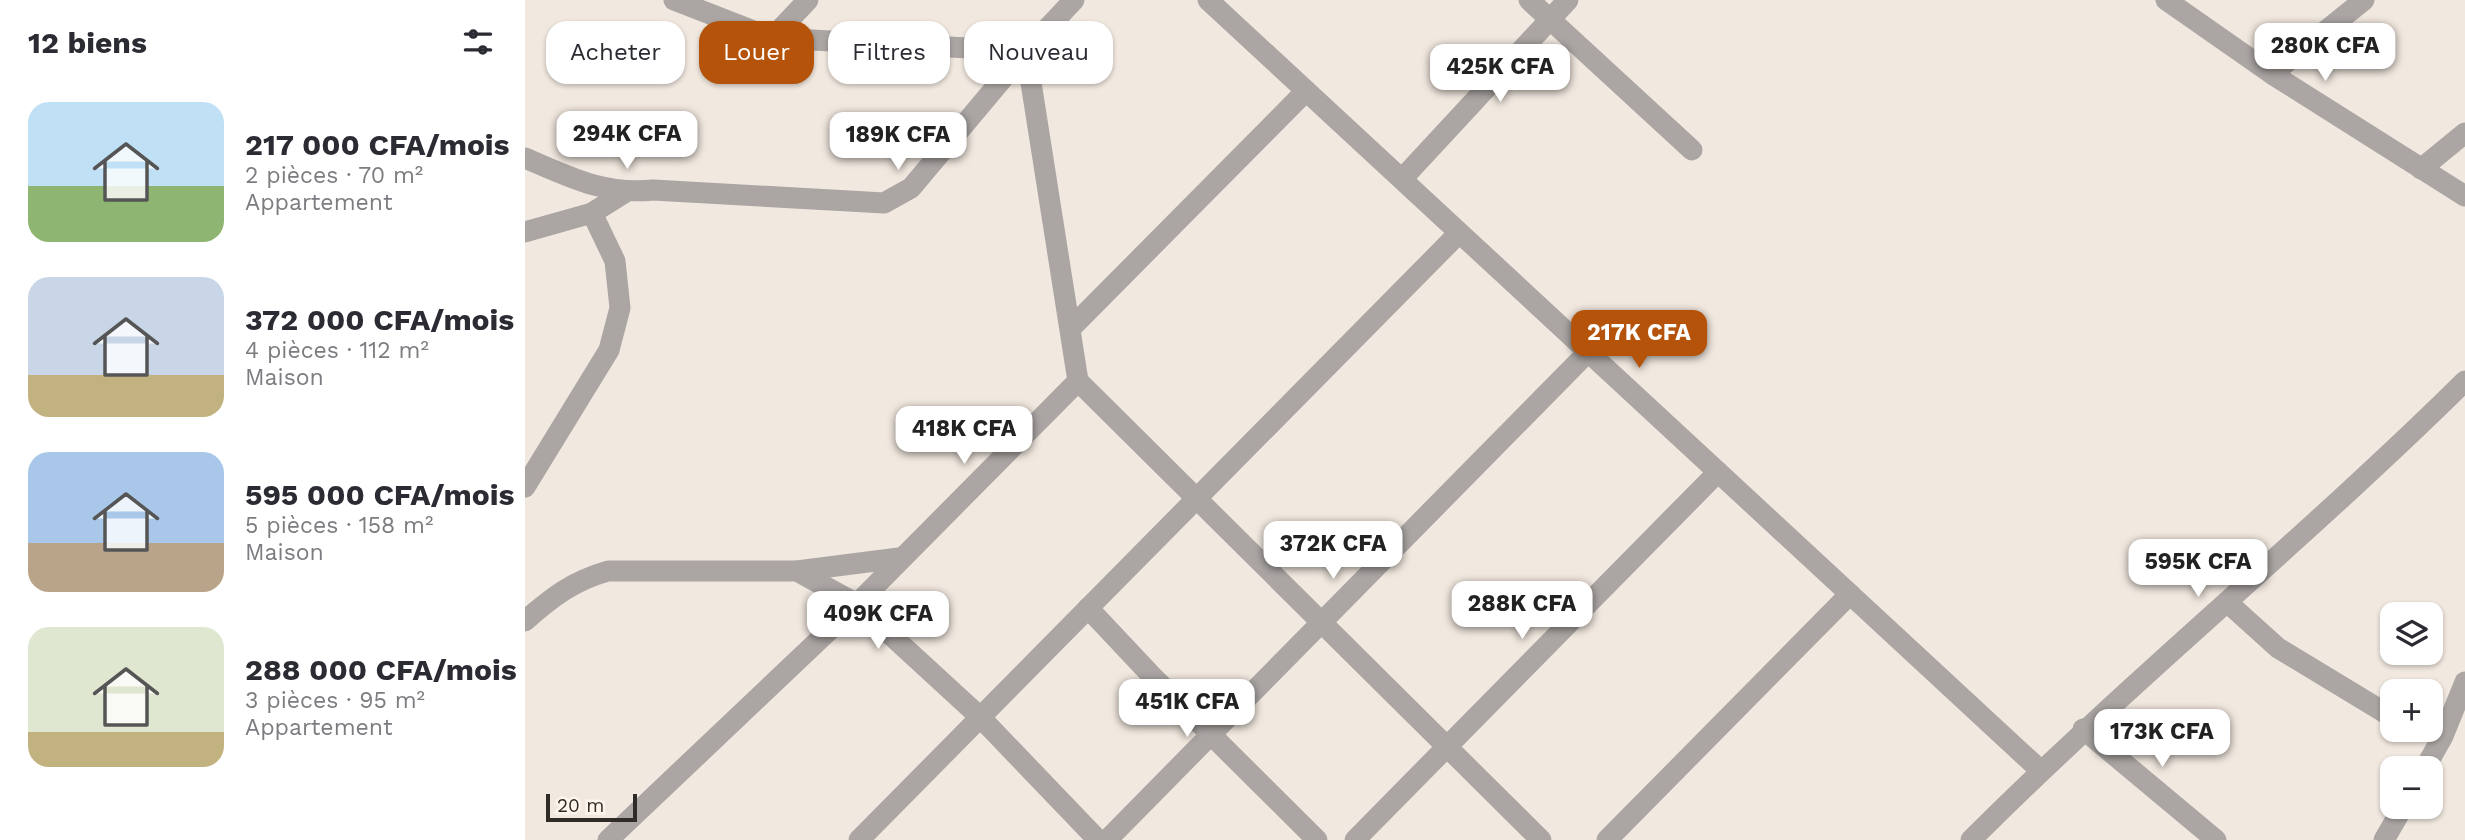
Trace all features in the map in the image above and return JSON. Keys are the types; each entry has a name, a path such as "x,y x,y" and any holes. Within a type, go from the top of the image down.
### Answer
{"street":[{"path":"674,0 728,21"},
{"path":"789,21 809,0"},
{"path":"1054,21 1074,0"},
{"path":"1208,0 2040,770"},
{"path":"1529,0 1692,150"},
{"path":"1402,179 1568,0"},
{"path":"2166,0 2271,74 2465,196"},
{"path":"2271,74 2364,0"},
{"path":"814,40 964,48"},
{"path":"525,158 584,183 624,193 653,190 884,203 911,188 998,84"},
{"path":"1032,84 1072,327 1078,381 1541,840"},
{"path":"1072,327 1306,91"},
{"path":"2421,169 2465,133"},
{"path":"525,232 592,213 624,193"},
{"path":"525,487 609,350 620,308 615,261 592,213"},
{"path":"859,840 1459,233"},
{"path":"1107,840 1588,352"},
{"path":"608,840 857,604 899,558 1078,381"},
{"path":"1971,840 2083,729 2462,389"},
{"path":"1355,840 1718,472"},
{"path":"525,621 557,592 580,579 608,571 797,571 899,558"},
{"path":"797,571 857,604 980,717 1098,840"},
{"path":"1607,840 1850,594"},
{"path":"2227,602 2278,648 2380,710"},
{"path":"1088,608 1152,676 1317,840"},
{"path":"2443,718 2465,682"},
{"path":"2083,729 2215,840"},
{"path":"2384,840 2396,819"}]}
